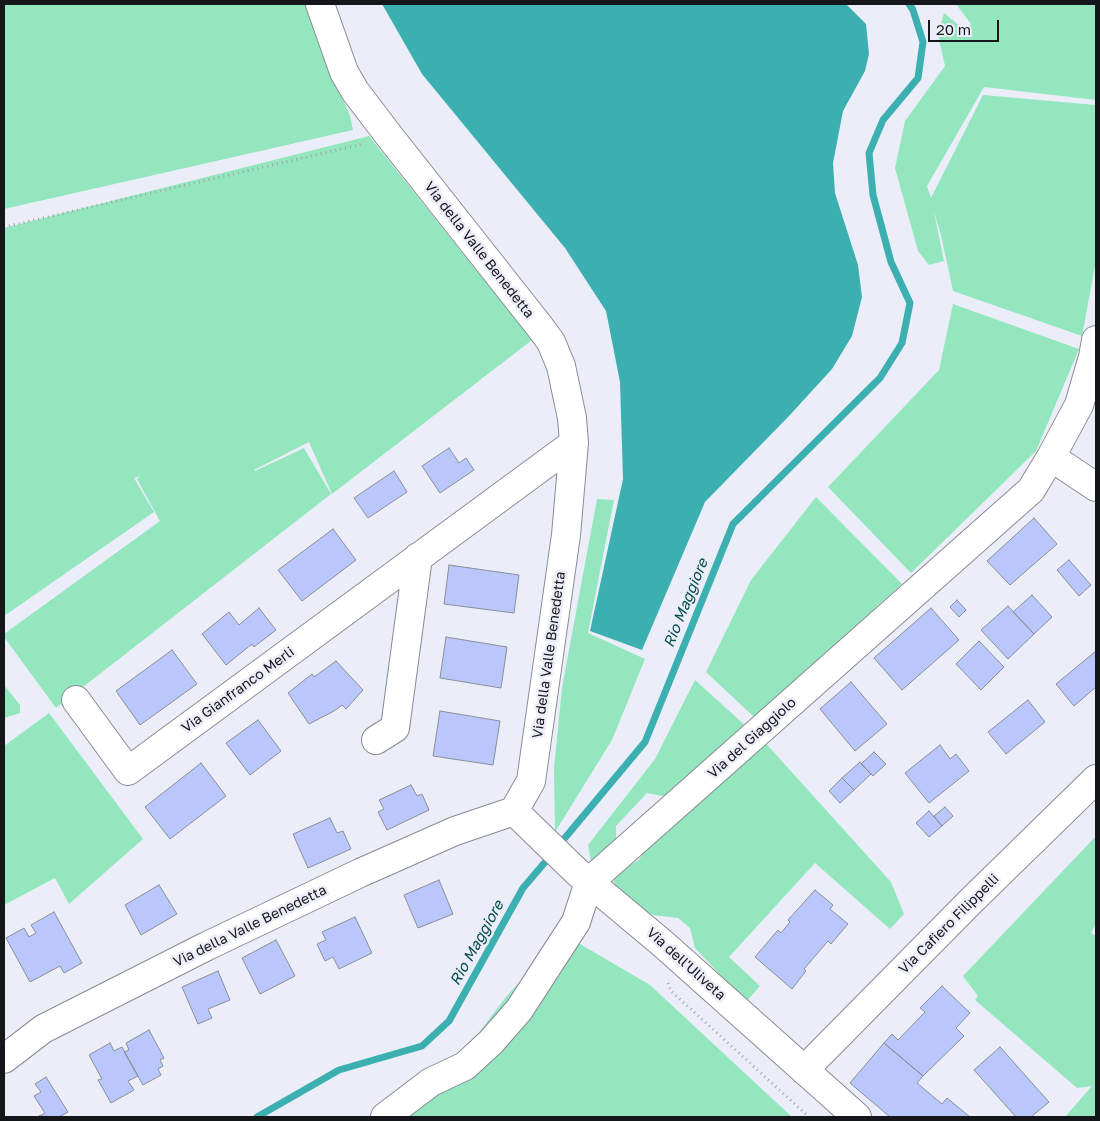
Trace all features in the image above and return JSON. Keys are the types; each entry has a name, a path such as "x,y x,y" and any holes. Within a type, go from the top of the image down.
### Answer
{"street":[{"name":"Via della Valle Benedetta","path":"4,1059 43,1029 215,942 360,873 455,831 514,811 531,781 566,535 574,442 567,392 561,366 551,342 355,91 344,72 320,4"},
{"name":"Via del Giaggiolo","path":"582,875 1030,490 1051,457 1079,405 1096,340"},
{"name":"Via Gianfranco Merli","path":"76,700 128,771 574,442"},
{"path":"1051,457 1096,487"},
{"path":"376,740 395,728 418,557"},
{"name":"Via Cafiero Filippelli","path":"804,1070 971,901 1096,780"},
{"name":"Via dell'Uliveta","path":"514,811 582,875 662,943 858,1117"},
{"path":"385,1117 431,1082 465,1066 492,1042 519,1010 576,922 582,875"}],"path":[{"path":"4,227 390,137"},
{"path":"662,943 658,963 671,991 809,1117"}],"green space":[{"path":"4,4 305,4 314,31 350,116 353,130 4,209"},
{"path":"956,4 1096,4 1096,100 984,87 927,186 931,198 983,95 1096,105 1096,261 1082,336 953,291 934,212 944,261 929,265 918,251 895,168 905,121 945,66 938,35 944,13 966,31 971,24"},
{"path":"369,136 532,340 332,494 309,442 254,470 304,448 331,494 56,708 4,637 4,634 160,521 137,479 140,476 134,478 154,512 4,616 4,228"},
{"path":"953,304 1079,349 1036,451 911,573 828,487 939,370"},
{"path":"816,497 902,584 754,717 706,672 751,580"},
{"path":"597,499 614,500 588,633 645,659 612,740 555,832 554,768 562,688"},
{"path":"695,680 747,727 668,797 647,793 616,826 616,841 591,862 588,845 655,759"},
{"path":"4,685 20,705 20,713 4,718"},
{"path":"49,713 143,839 69,904 55,878 4,905 4,746"},
{"path":"761,738 891,882 904,914 890,929 815,863 729,957 760,986 746,1002 695,948 690,928 678,918 653,915 642,910 615,888 614,881 625,868 639,860 652,838"},
{"path":"1096,836 1096,923 1091,933 1096,936 1096,1117 1065,1117 1092,1086 1077,1088 975,1000 978,996 963,976"},
{"path":"563,934 650,985 792,1117 393,1117 454,1065 506,997"}],"water":[{"path":"382,4 846,4 866,24 869,54 865,71 843,111 833,163 835,193 858,265 862,297 852,336 832,369 705,502 642,650 590,631 623,479 620,382 606,311 565,248 422,74"}],"building":[{"path":"449,448 459,463 466,458 474,470 440,493 422,466"},
{"path":"394,471 407,492 368,518 354,498"},
{"path":"1034,518 1057,544 1010,585 987,561"},
{"path":"333,529 356,560 302,601 278,570"},
{"path":"1069,560 1091,585 1079,596 1057,570"},
{"path":"449,565 519,575 514,613 444,604"},
{"path":"1032,595 1052,617 1034,634 1013,612"},
{"path":"957,600 966,610 959,617 950,607"},
{"path":"1008,606 1034,634 1008,659 981,630"},
{"path":"259,608 276,630 254,647 252,644 226,665 202,634 229,612 239,625"},
{"path":"931,608 959,640 902,690 874,658"},
{"path":"446,637 507,647 501,688 440,678"},
{"path":"979,641 1004,667 981,690 956,664"},
{"path":"172,650 197,684 140,725 116,691"},
{"path":"1096,651 1096,687 1074,706 1056,684"},
{"path":"336,661 363,690 346,709 342,705 309,724 288,693 312,674 314,677"},
{"path":"851,682 887,724 855,751 820,709"},
{"path":"1028,700 1045,722 1006,754 988,732"},
{"path":"440,711 500,721 493,765 433,756"},
{"path":"258,720 281,751 250,775 226,743"},
{"path":"940,745 950,759 956,754 969,771 929,803 905,773"},
{"path":"874,752 886,764 873,776 861,764"},
{"path":"860,762 871,774 854,790 842,778"},
{"path":"201,763 226,796 170,839 145,807"},
{"path":"842,778 854,790 840,803 829,791"},
{"path":"411,785 417,796 422,794 429,810 387,830 378,812 384,809 379,800"},
{"path":"945,807 953,816 942,826 934,816"},
{"path":"929,811 942,826 929,837 916,823"},
{"path":"330,818 337,833 343,831 351,849 308,868 293,834"},
{"path":"439,880 453,914 418,928 404,895"},
{"path":"159,885 177,914 141,935 125,905"},
{"path":"815,890 833,905 830,909 848,924 831,944 828,941 804,969 806,971 792,989 755,957 778,930 781,933 790,922 788,920"},
{"path":"54,912 82,963 64,973 60,966 30,982 6,938 24,928 29,937 36,933 31,925"},
{"path":"355,917 372,953 339,969 333,957 325,961 317,944 326,940 322,932"},
{"path":"276,940 295,976 260,994 242,958"},
{"path":"218,971 230,1000 208,1009 212,1018 198,1024 182,987"},
{"path":"942,986 970,1013 956,1028 964,1036 923,1076 884,1043 892,1034 898,1040 925,1012 920,1008"},
{"path":"149,1030 164,1058 160,1060 163,1066 158,1069 161,1075 143,1085 124,1052 129,1050 126,1043"},
{"path":"110,1043 114,1051 122,1047 138,1076 128,1081 134,1090 111,1103 98,1080 102,1079 89,1055"},
{"path":"884,1043 923,1076 917,1083 942,1104 947,1098 970,1117 890,1117 850,1083"},
{"path":"1000,1047 1049,1102 1031,1117 1016,1117 974,1070"},
{"path":"46,1077 68,1112 59,1117 39,1116 45,1113 34,1096 41,1092 35,1084"}],"waterway":[{"name":"Rio Maggiore","path":"559,845 645,742 733,524 880,378 902,343 910,303 891,262 873,195 869,153 883,120 918,78 923,42 913,10 909,4"},
{"name":"Rio Maggiore","path":"257,1117 339,1070 422,1046 449,1021 523,888 552,854"}]}
